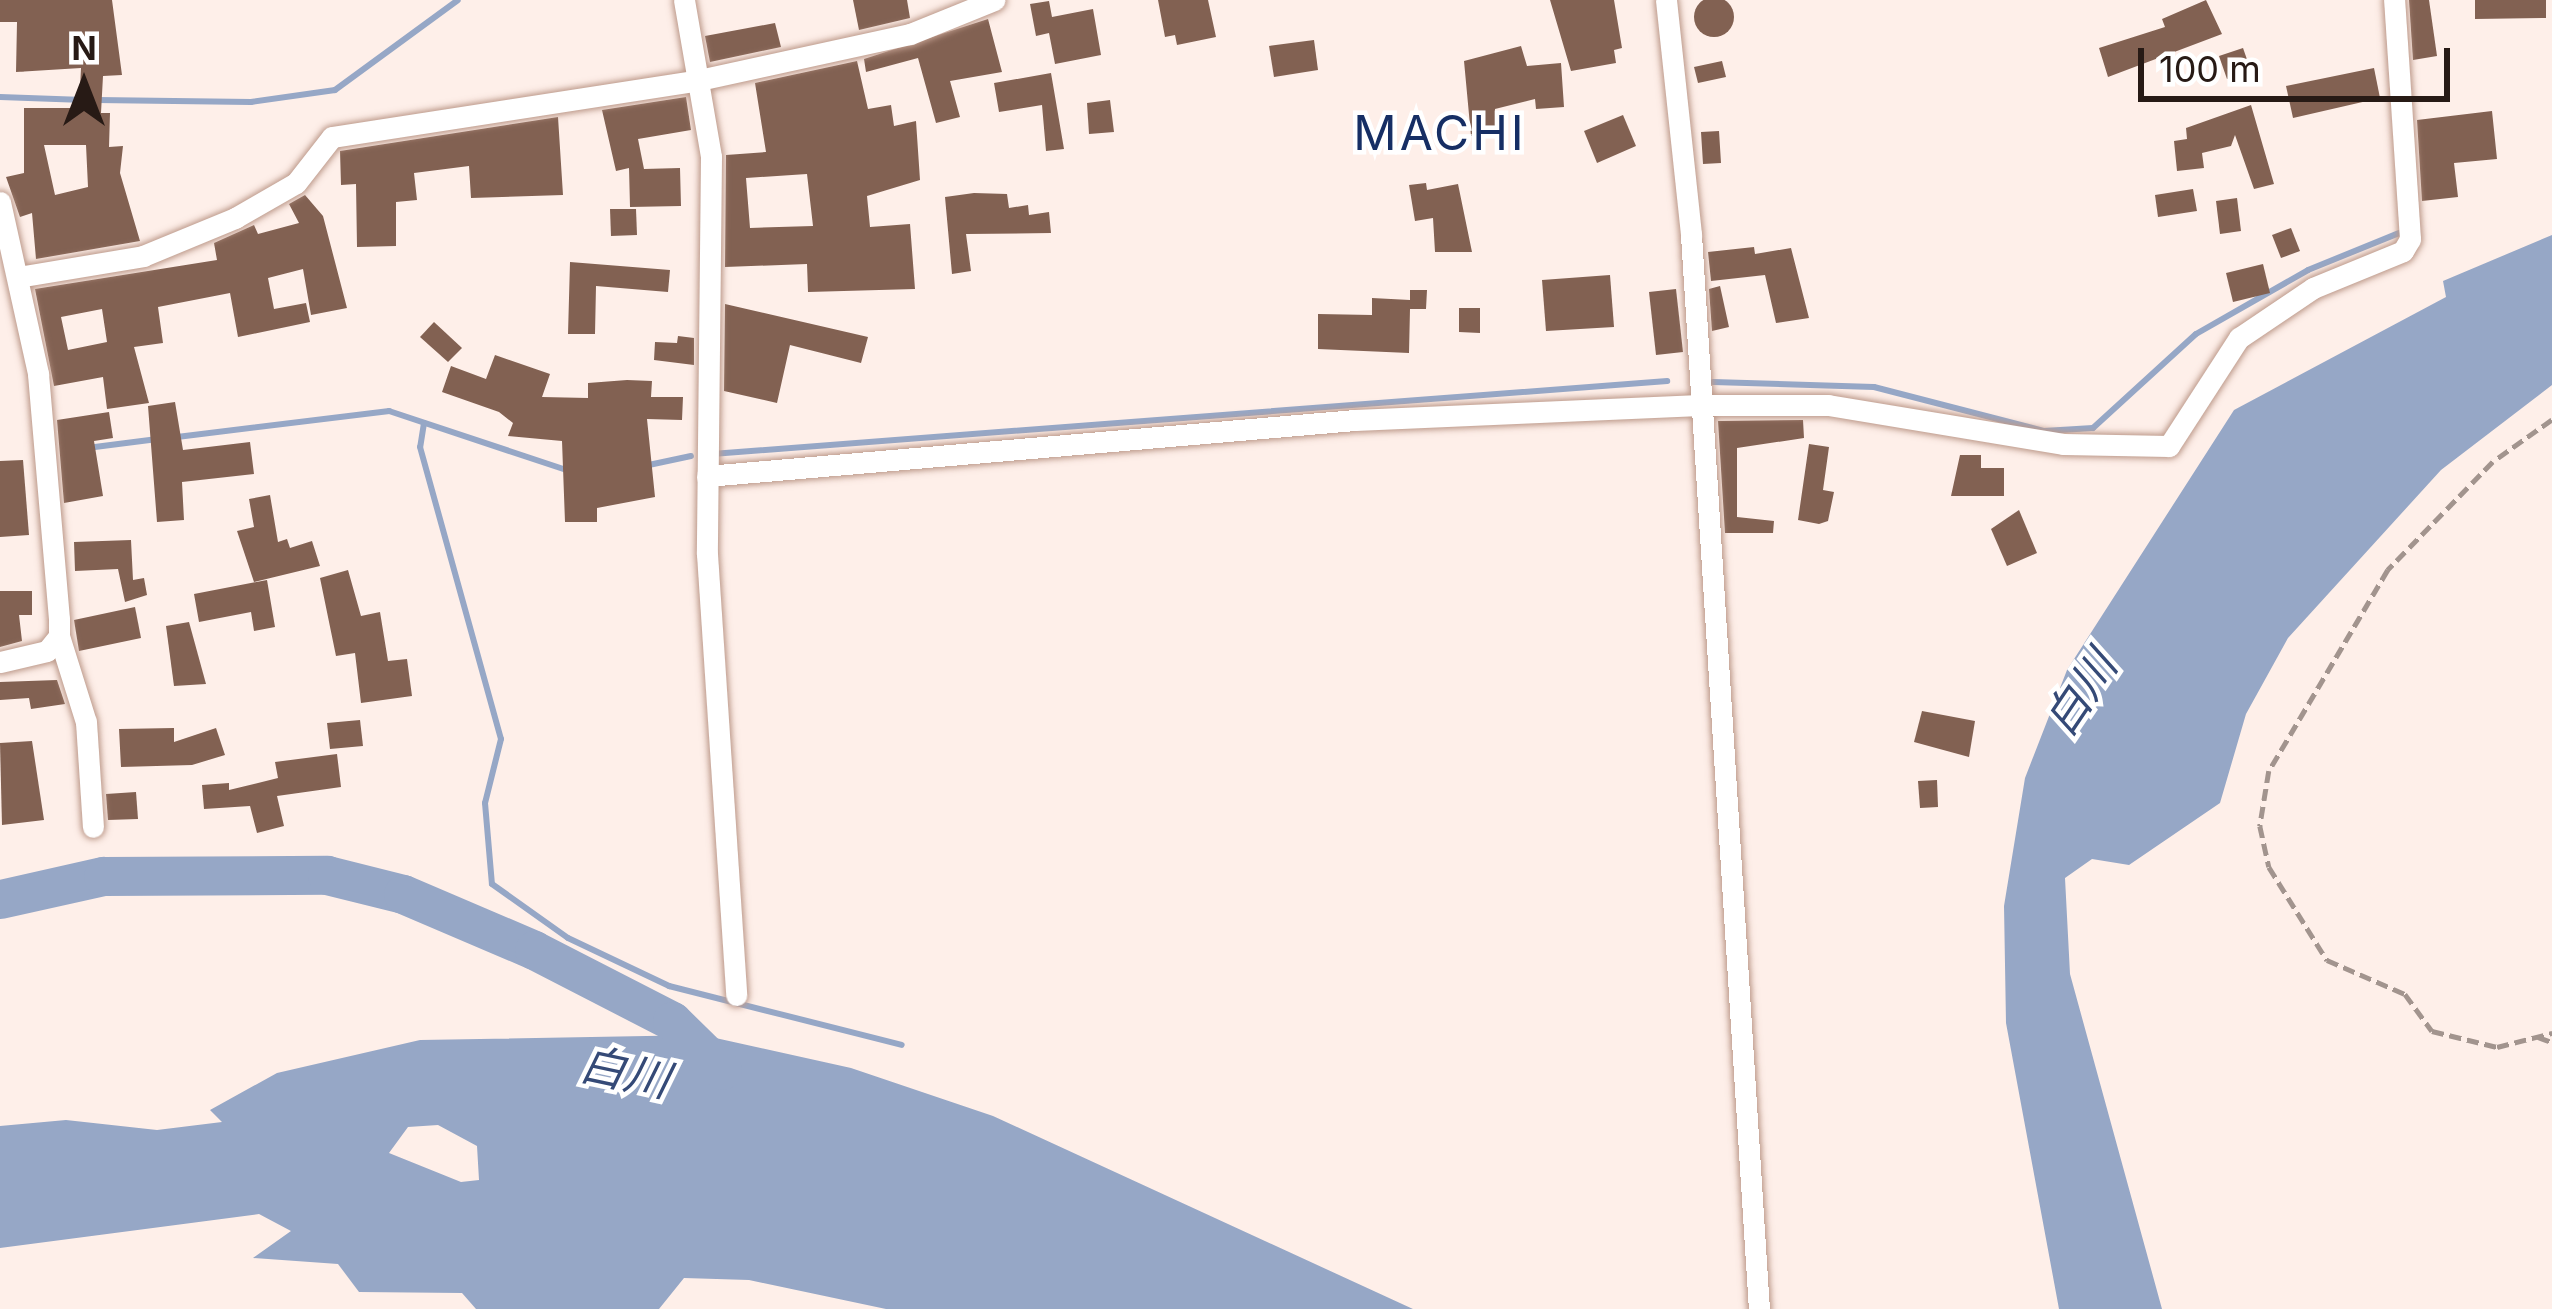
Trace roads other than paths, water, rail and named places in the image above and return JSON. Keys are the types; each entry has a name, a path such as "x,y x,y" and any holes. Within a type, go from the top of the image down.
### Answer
{"street":[{"path":"684,0 711,157 707,476 736,995"},
{"path":"18,277 142,256 235,218 296,183 332,137 699,80 910,34 994,0"},
{"path":"1666,0 1700,405 1759,1309"},
{"path":"707,476 1354,420 1700,405 1828,405 2063,444 2175,444 2239,338 2314,288 2403,251 2410,239 2394,0"},
{"path":"0,202 18,277 50,468 59,636 86,722 93,827"},
{"path":"0,662 46,651 59,636"}],"water":[{"name":"白川","path":"2552,235 2552,385 2441,470 2288,638 2246,714 2220,803 2129,865 2092,859 2065,878 2070,974 2162,1309 2059,1309 2006,1023 2004,906 2025,778 2067,670 2234,410 2446,297 2443,281"},
{"name":"白川","path":"702,1035 851,1068 993,1116 1413,1309 886,1309 749,1280 684,1278 659,1309 476,1309 462,1293 359,1292 338,1264 253,1258 291,1231 259,1214 0,1248 0,1126 66,1120 157,1130 222,1122 210,1110 277,1073 420,1040","holes":["438,1125 477,1146 479,1180 461,1182 389,1153 408,1127"]}],"waterway":[{"path":"97,100 251,102 335,90 458,0"},
{"path":"0,97 84,100"},
{"path":"1713,382 1874,387 2044,431 2093,428 2196,334 2308,270 2399,233"},
{"path":"712,454 1667,381"},
{"path":"177,437 389,411 566,470"},
{"path":"424,423 420,447 501,739 485,803 492,884 568,938 669,986 902,1045"},
{"path":"87,448 157,439"},
{"path":"644,466 691,456"},
{"name":"白川","path":"0,899 103,876 327,875 403,894 534,950 672,1021 722,1070"}],"district":[{"name":"MACHI","path":"1440,133"}]}
